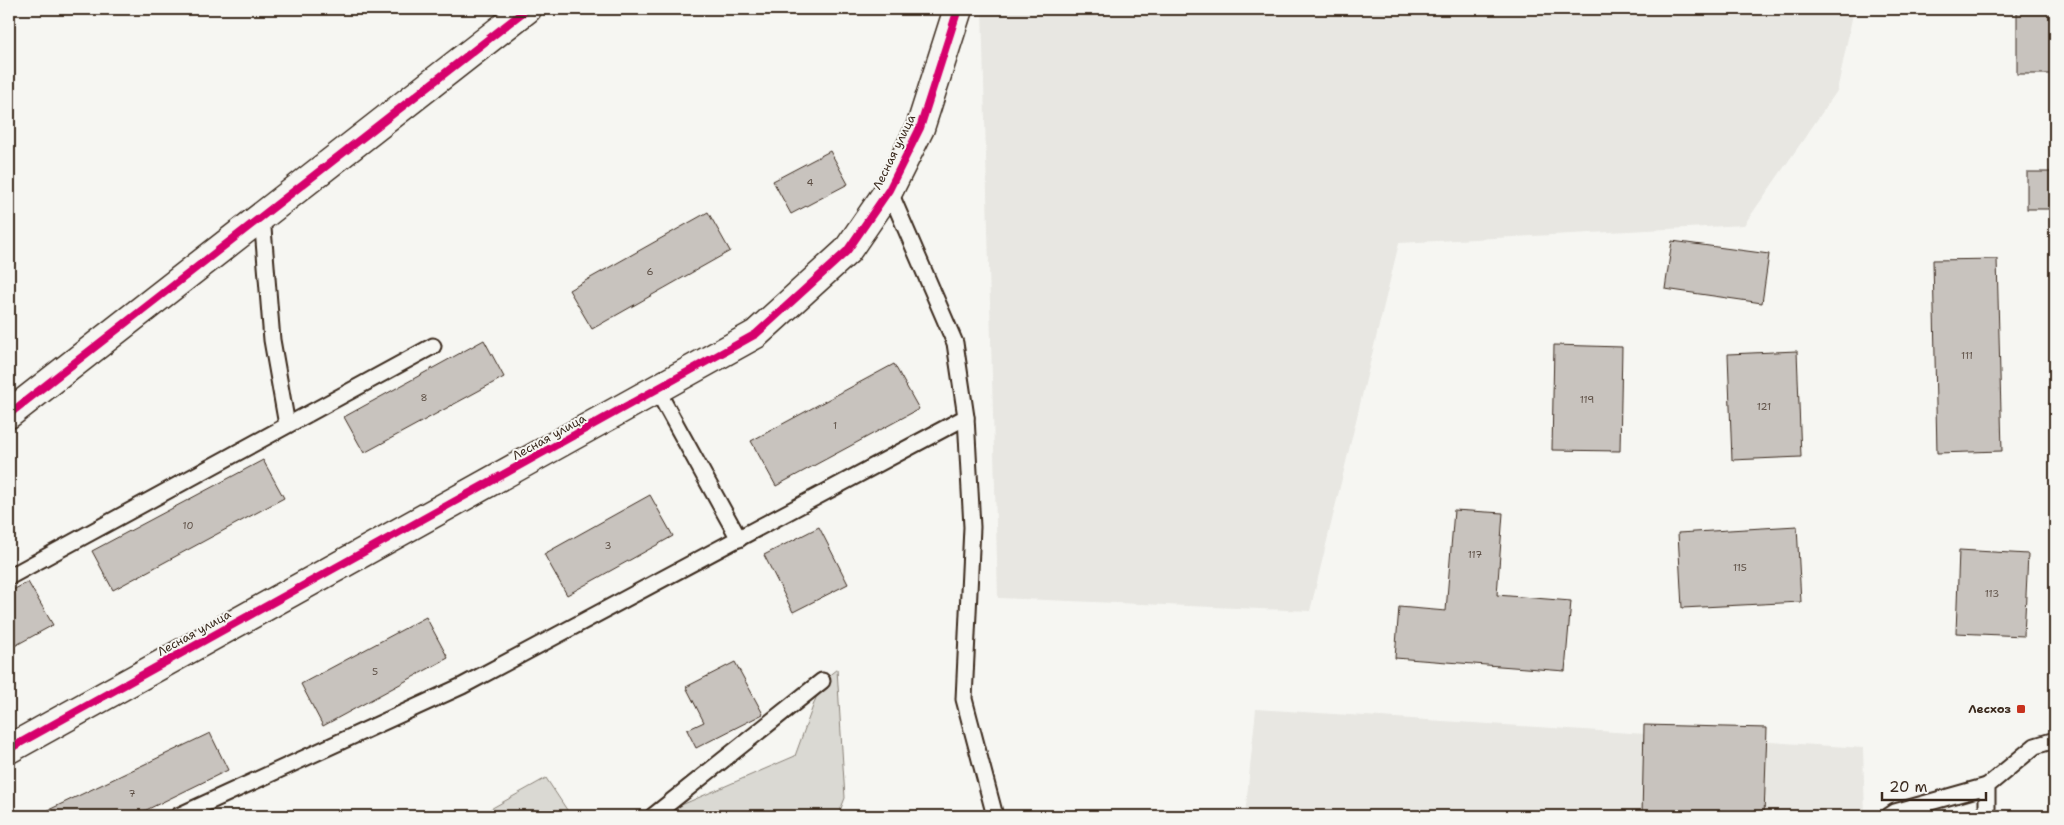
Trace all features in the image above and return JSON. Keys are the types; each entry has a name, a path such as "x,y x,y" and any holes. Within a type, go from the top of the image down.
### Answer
{"street":[{"path":"9,414 527,9"},
{"name":"Лесная улица","path":"9,749 756,334 847,251 890,190 920,128 958,9"}],"lane":[{"path":"890,190 955,343 966,417 972,527 964,699 995,816"},
{"path":"262,216 272,340 287,425"},
{"path":"9,577 433,346"},
{"path":"657,390 739,539"},
{"path":"178,816 462,686 966,417"},
{"path":"653,816 822,681"},
{"path":"1888,816 1895,812 1987,786 2035,746 2055,740"},
{"path":"1987,786 1987,816"}],"shaded area":[{"path":"982,9 1854,9 1837,91 1744,225 1399,243 1310,611 998,598"},
{"path":"837,669 845,798 838,816 656,816 795,756 822,681"},
{"path":"1256,709 1863,748 1865,816 1245,816"},
{"path":"546,778 571,816 478,816"}],"building":[{"path":"2017,9 2055,9 2055,74 2017,74"},
{"path":"830,151 848,184 791,214 773,181"},
{"path":"2027,172 2055,172 2055,209 2027,209"},
{"path":"708,212 730,251 592,329 569,290"},
{"path":"1672,241 1769,254 1762,303 1665,289"},
{"path":"1997,259 2002,451 1937,453 1933,260"},
{"path":"484,340 504,377 364,453 344,417"},
{"path":"1554,345 1622,347 1620,451 1552,450"},
{"path":"1797,351 1801,457 1732,460 1728,354"},
{"path":"894,364 919,409 776,486 751,441"},
{"path":"263,460 284,498 113,590 92,551"},
{"path":"650,495 673,536 567,595 544,554"},
{"path":"1454,510 1503,513 1497,595 1571,601 1565,671 1395,658 1399,607 1446,611"},
{"path":"1797,526 1801,602 1682,608 1678,533"},
{"path":"819,527 848,584 793,612 764,555"},
{"path":"1959,550 2028,554 2024,636 1956,633"},
{"path":"28,582 53,625 9,649 9,592"},
{"path":"426,617 448,658 323,726 301,684"},
{"path":"735,662 763,714 696,748 687,730 704,722 686,687"},
{"path":"1644,725 1767,728 1764,816 1642,816"},
{"path":"210,733 228,770 134,816 36,816"}],"cycle path":[{"path":"9,414 527,9"},
{"path":"9,749 756,334 847,251 889,190 920,128 958,9"}],"place":[{"name":"Лесхоз","path":"2021,709"}]}
